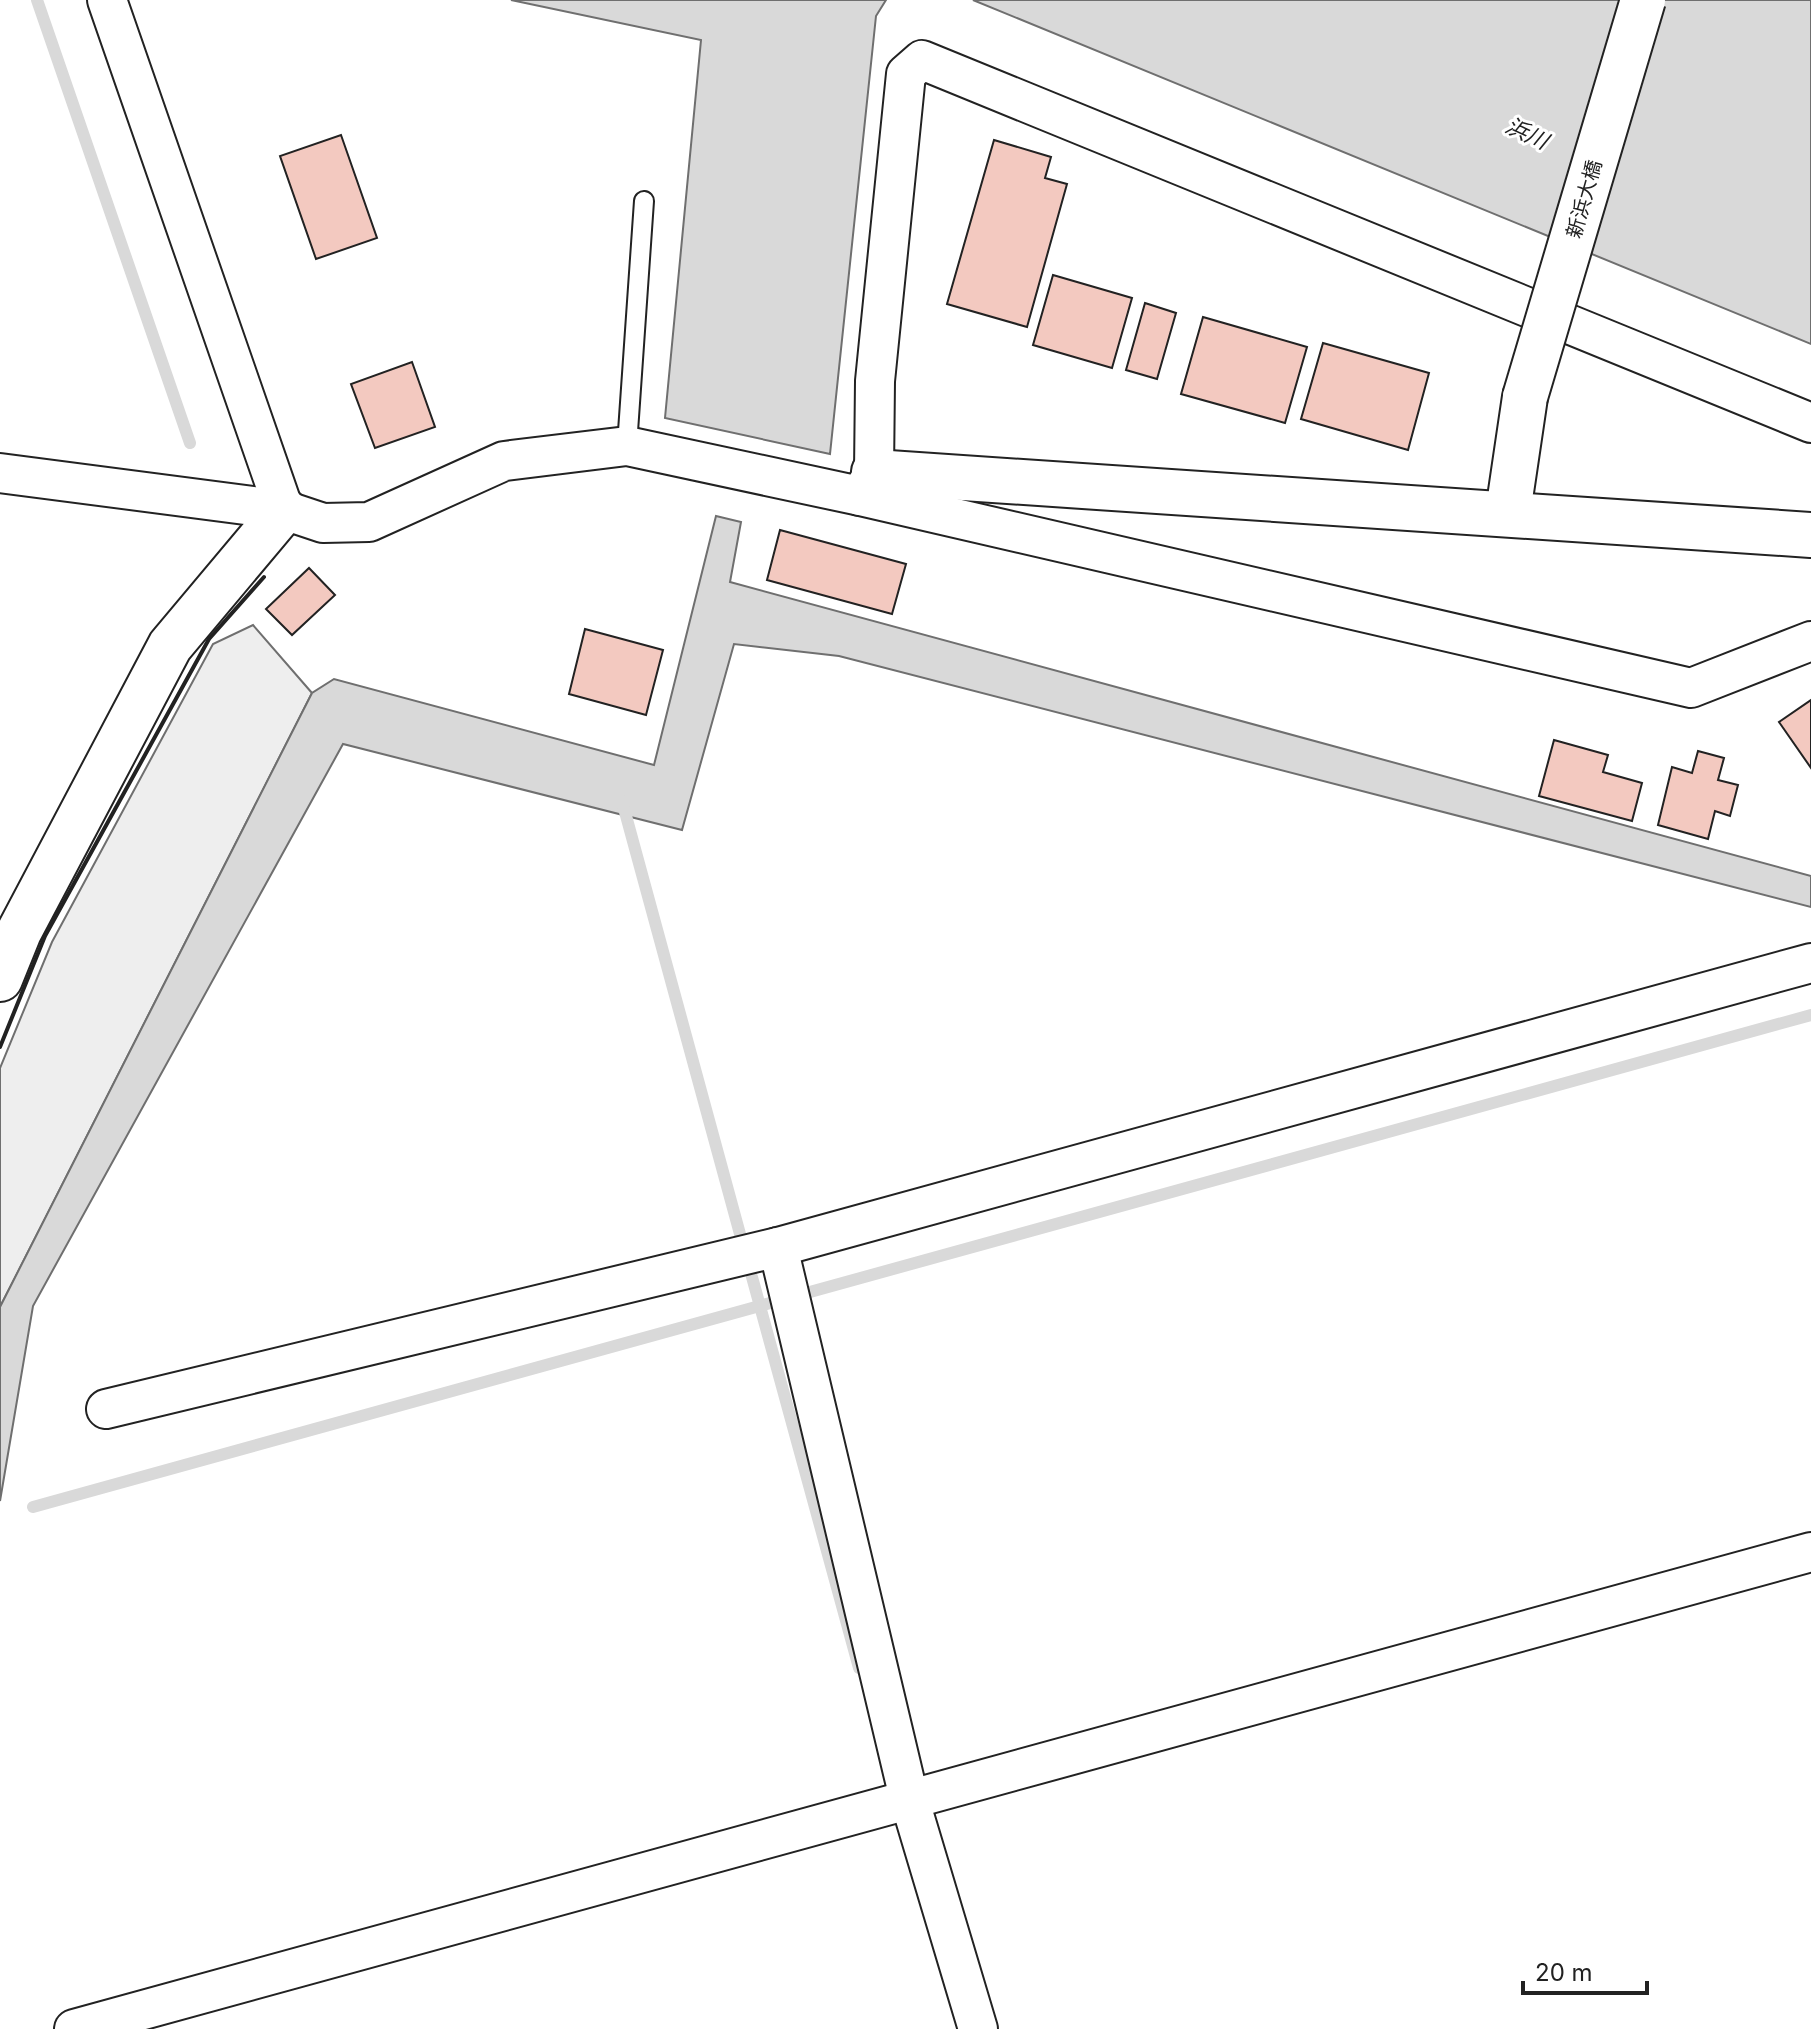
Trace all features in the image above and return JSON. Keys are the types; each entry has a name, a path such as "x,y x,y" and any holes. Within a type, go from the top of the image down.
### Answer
{"street":[{"path":"107,0 284,510"},
{"name":"新浜大橋","path":"1508,512 1525,397 1643,0"},
{"path":"867,484 906,74 922,60 1811,423"},
{"path":"0,473 284,510 323,523 369,522 504,461 627,446 867,484 1691,688 1811,641"},
{"path":"867,484 1508,512 1811,535"},
{"path":"0,979 19,932 170,646 284,510"},
{"path":"106,1409 778,1247 1811,963"},
{"path":"778,1247 909,1798 978,2029"},
{"path":"74,2029 1811,1552"}],"lane":[{"path":"627,446 644,201"}],"shaded area":[{"path":"253,625 312,693 0,1307 0,1068 52,942 213,644"}],"water":[{"path":"511,0 886,0 876,16 830,454 665,418 701,40"},
{"name":"浜川","path":"973,0 1811,0 1811,344"},
{"path":"716,516 741,522 730,582 1811,876 1811,907 839,656 734,644 682,830 343,744 33,1306 0,1501 0,1307 312,693 334,679 654,765"}],"building":[{"path":"341,135 377,238 316,259 280,156"},
{"path":"994,140 1051,157 1045,178 1067,184 1027,327 947,304"},
{"path":"1053,275 1132,298 1112,368 1033,345"},
{"path":"1145,303 1176,313 1157,379 1126,370"},
{"path":"1203,317 1307,347 1285,423 1181,394"},
{"path":"1323,343 1429,373 1408,450 1301,419"},
{"path":"412,362 435,427 375,448 351,384"},
{"path":"780,530 906,564 892,614 767,580"},
{"path":"309,568 335,595 292,635 266,609"},
{"path":"585,629 663,650 646,715 569,694"},
{"path":"1811,700 1811,768 1779,722"},
{"path":"1554,740 1608,755 1603,772 1642,783 1632,821 1539,796"},
{"path":"1698,751 1724,758 1718,780 1738,785 1730,816 1715,811 1708,839 1658,825 1672,767 1692,773"}],"waterway":[{"path":"37,0 190,443"},
{"path":"622,801 740,1234"},
{"path":"33,1507 1811,1015"},
{"path":"752,1277 859,1668"}],"wall":[{"path":"0,1047 45,936 209,639 264,577"}]}
